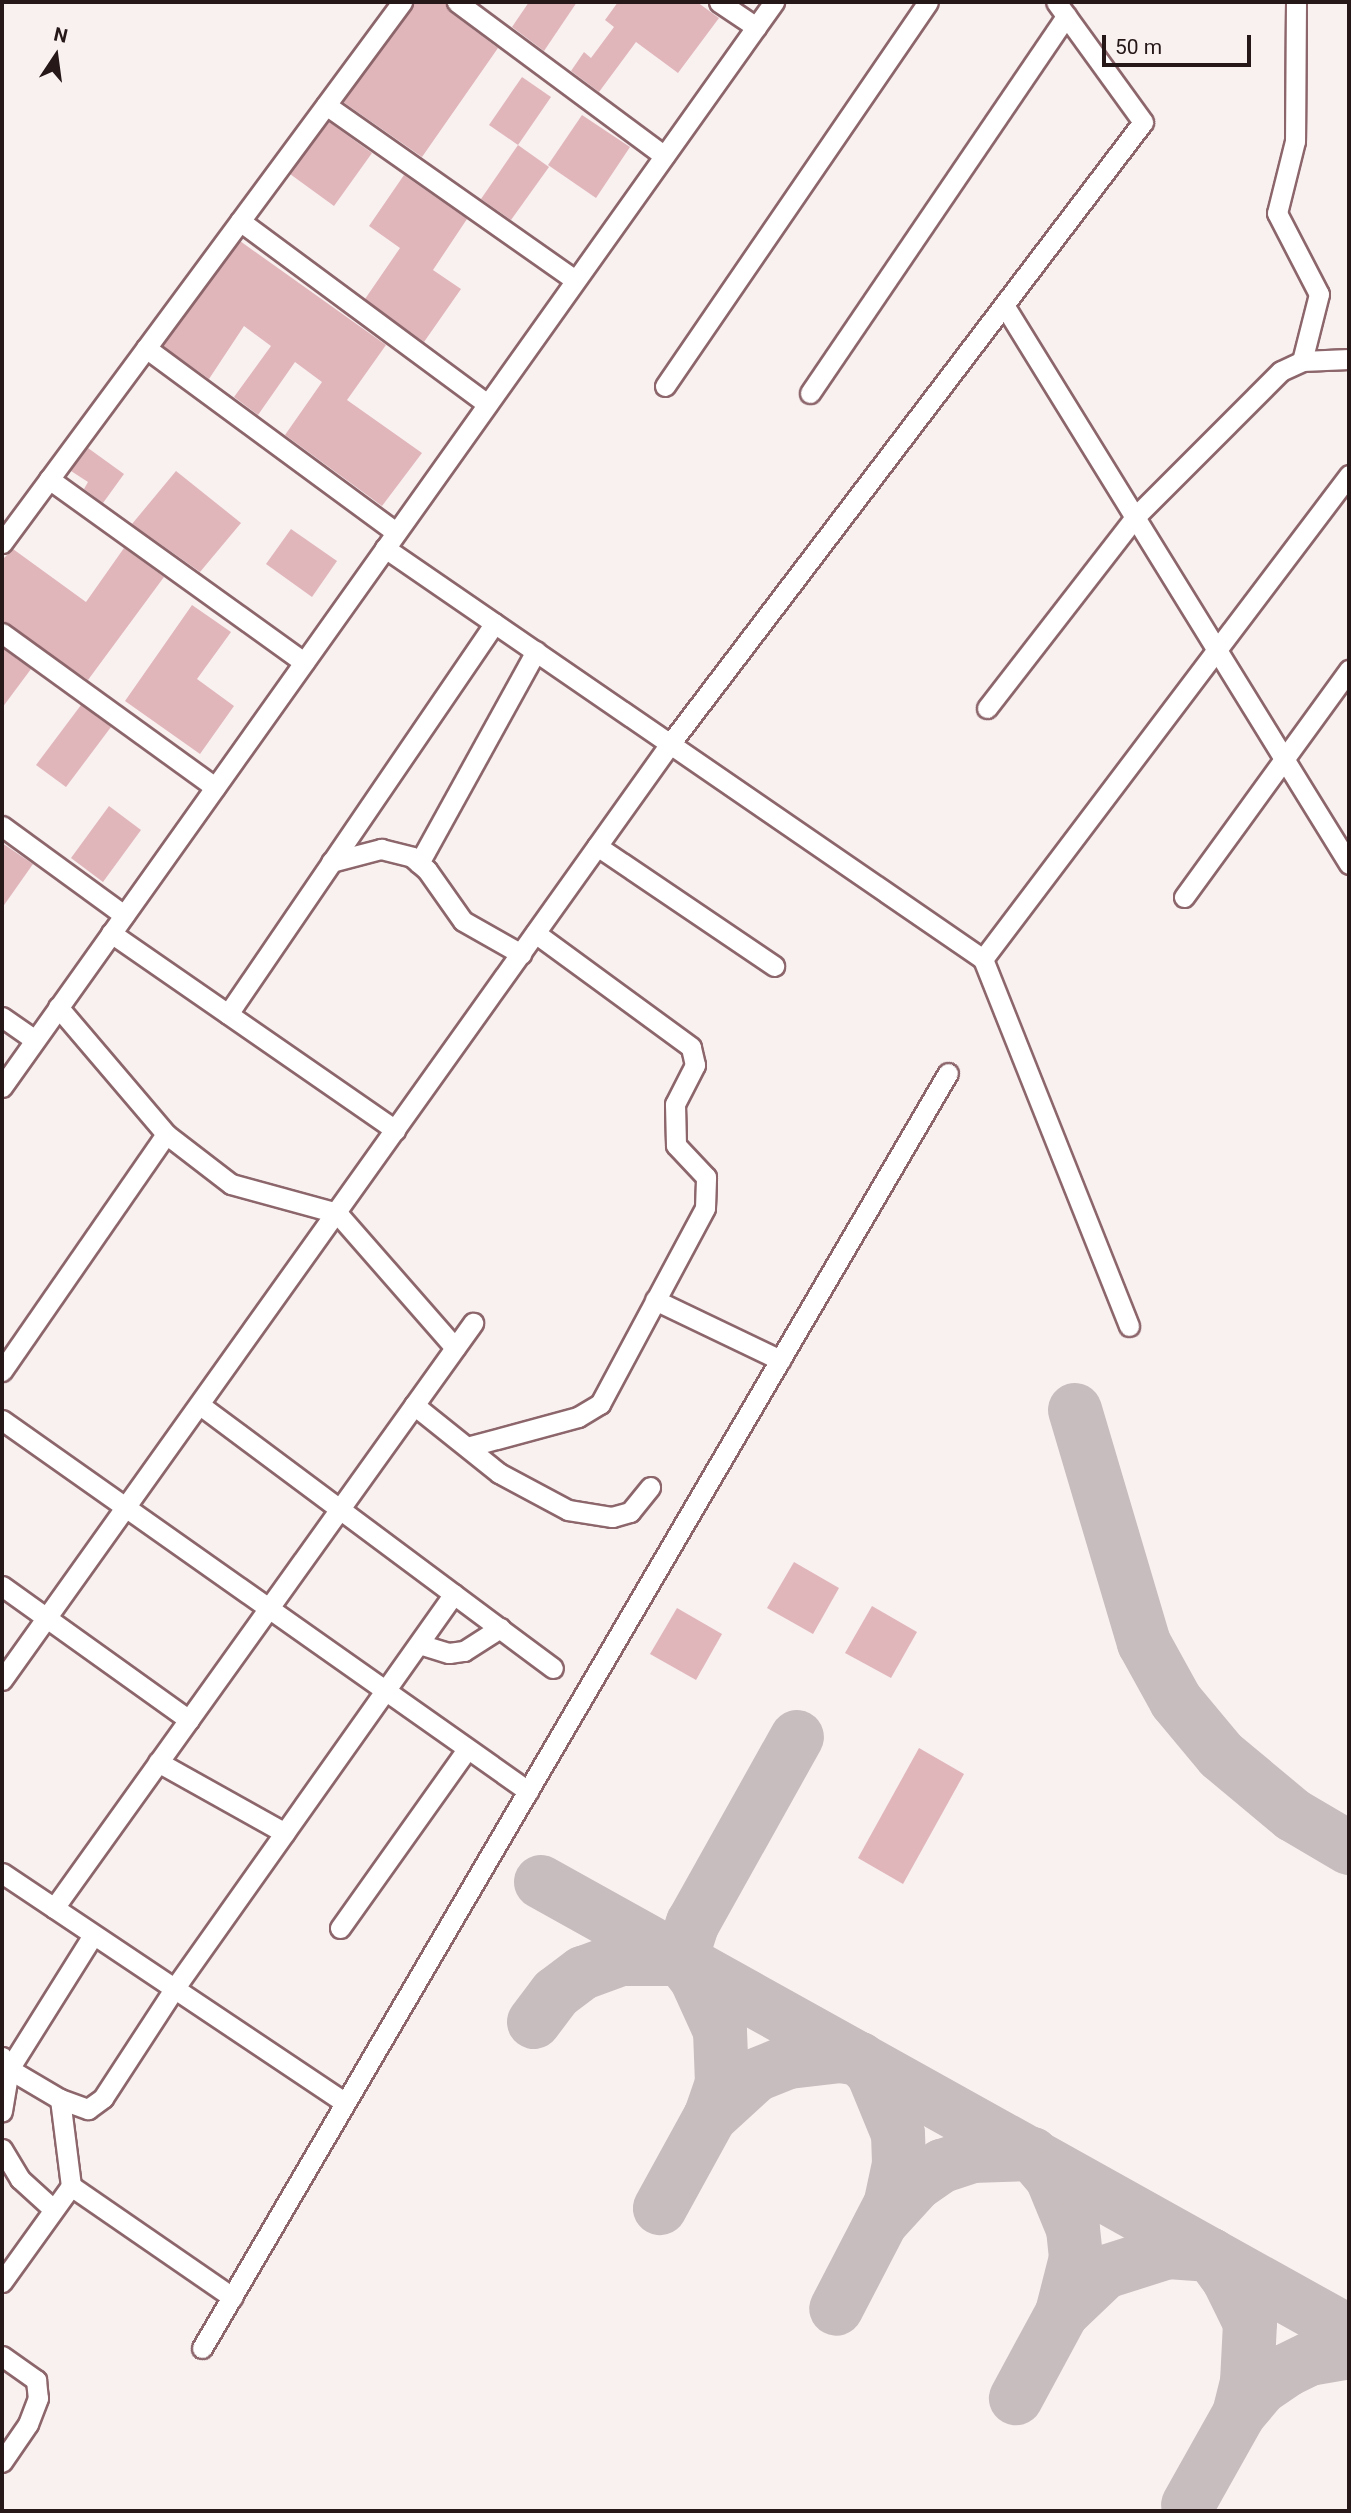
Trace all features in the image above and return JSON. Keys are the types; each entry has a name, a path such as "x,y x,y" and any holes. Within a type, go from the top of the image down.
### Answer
{"street":[{"path":"2,544 402,2"},
{"path":"457,2 664,156"},
{"path":"719,2 756,27"},
{"path":"2,1087 774,2"},
{"path":"665,386 928,2"},
{"path":"1296,2 1295,141 1277,213 1319,294 1302,361"},
{"path":"2,1680 670,744 1143,122 1061,9 810,393"},
{"path":"326,105 575,281"},
{"path":"240,221 487,404"},
{"path":"1004,305 1349,864"},
{"path":"146,348 495,623 983,959 1129,1326"},
{"path":"987,708 1135,517 1281,371 1302,361 1349,359"},
{"path":"983,959 1349,475"},
{"path":"49,479 304,662"},
{"path":"228,1014 495,623"},
{"path":"2,633 215,786"},
{"path":"419,863 536,651"},
{"path":"1184,897 1349,670"},
{"path":"2,826 124,915"},
{"path":"597,846 774,966"},
{"path":"331,862 381,849 419,863 463,920 521,954"},
{"path":"111,933 395,1130"},
{"path":"467,1447 578,1417 600,1404 705,1208 706,1177 676,1145 676,1104 695,1065 691,1047 535,933"},
{"path":"58,1007 166,1134 231,1184 337,1213 455,1348"},
{"path":"2,1017 35,1040"},
{"path":"202,2348 948,1073"},
{"path":"2,1371 166,1134"},
{"path":"655,1300 779,1360"},
{"path":"54,1908 473,1322"},
{"path":"200,1405 553,1668"},
{"path":"414,1405 499,1473 568,1510 612,1517 630,1512 650,1487"},
{"path":"2,1420 528,1791"},
{"path":"2,1586 189,1720"},
{"path":"4,2065 60,2099 88,2109 103,2098 174,1989 454,1594"},
{"path":"419,1644 449,1653 464,1651 500,1628"},
{"path":"340,1928 467,1749"},
{"path":"158,1762 285,1833"},
{"path":"2,1873 345,2103"},
{"path":"2,2111 4,2065 93,1935"},
{"path":"2,2282 71,2186 60,2099"},
{"path":"2,2149 20,2179 53,2209"},
{"path":"71,2186 232,2297"},
{"path":"2,2356 36,2380 38,2398 28,2424 2,2462"}],"building":[{"path":"414,2 445,2 450,12 498,48 422,157 343,102"},
{"path":"529,2 577,2 544,51 512,27"},
{"path":"618,2 697,2 719,18 678,73 636,42 599,92 571,71 584,52 591,58 614,27 605,20"},
{"path":"522,77 551,97 518,145 489,125"},
{"path":"582,115 630,147 596,198 548,165"},
{"path":"329,122 372,153 334,206 290,174"},
{"path":"518,145 549,167 511,220 481,199"},
{"path":"404,175 467,219 433,270 461,289 424,342 365,299 400,248 369,226"},
{"path":"240,241 386,345 347,400 422,453 382,506 285,435 322,382 295,362 258,415 234,397 271,346 244,326 209,379 163,346"},
{"path":"88,448 124,474 103,503 84,489 88,482 71,471"},
{"path":"176,471 241,523 200,572 132,524"},
{"path":"291,529 337,561 312,597 266,564"},
{"path":"124,548 164,577 88,680 2,621 2,560 13,549 86,602"},
{"path":"192,605 231,632 197,679 234,706 200,754 125,701"},
{"path":"2,648 31,669 2,708"},
{"path":"81,705 111,727 66,787 36,765"},
{"path":"109,806 141,830 103,882 71,858"},
{"path":"2,843 33,864 2,908"},
{"path":"794,1562 839,1588 813,1634 767,1608"},
{"path":"872,1606 917,1632 891,1678 845,1653"},
{"path":"677,1608 722,1634 696,1680 650,1654"},
{"path":"919,1748 964,1774 903,1884 858,1858"}],"taxiway":[{"path":"1075,1410 1144,1643 1176,1701 1221,1755 1293,1815 1349,1848"},
{"path":"681,1959 693,1923 797,1737"},
{"path":"541,1882 1349,2332"},
{"path":"534,2022 556,1993 583,1973 621,1959 681,1959 696,1978 720,2031 722,2083 710,2117 660,2208"},
{"path":"710,2117 756,2075 789,2062 841,2056 860,2059 873,2073 898,2134 899,2164 891,2203 836,2309"},
{"path":"884,2219 916,2184 942,2166 972,2156 1032,2154 1052,2178 1073,2229 1076,2258 1062,2313 1016,2398"},
{"path":"1062,2313 1105,2272 1168,2252 1211,2255 1228,2278 1250,2323 1247,2382 1239,2414 1188,2505"},
{"path":"1239,2414 1262,2387 1287,2370 1310,2359 1349,2352"}]}
